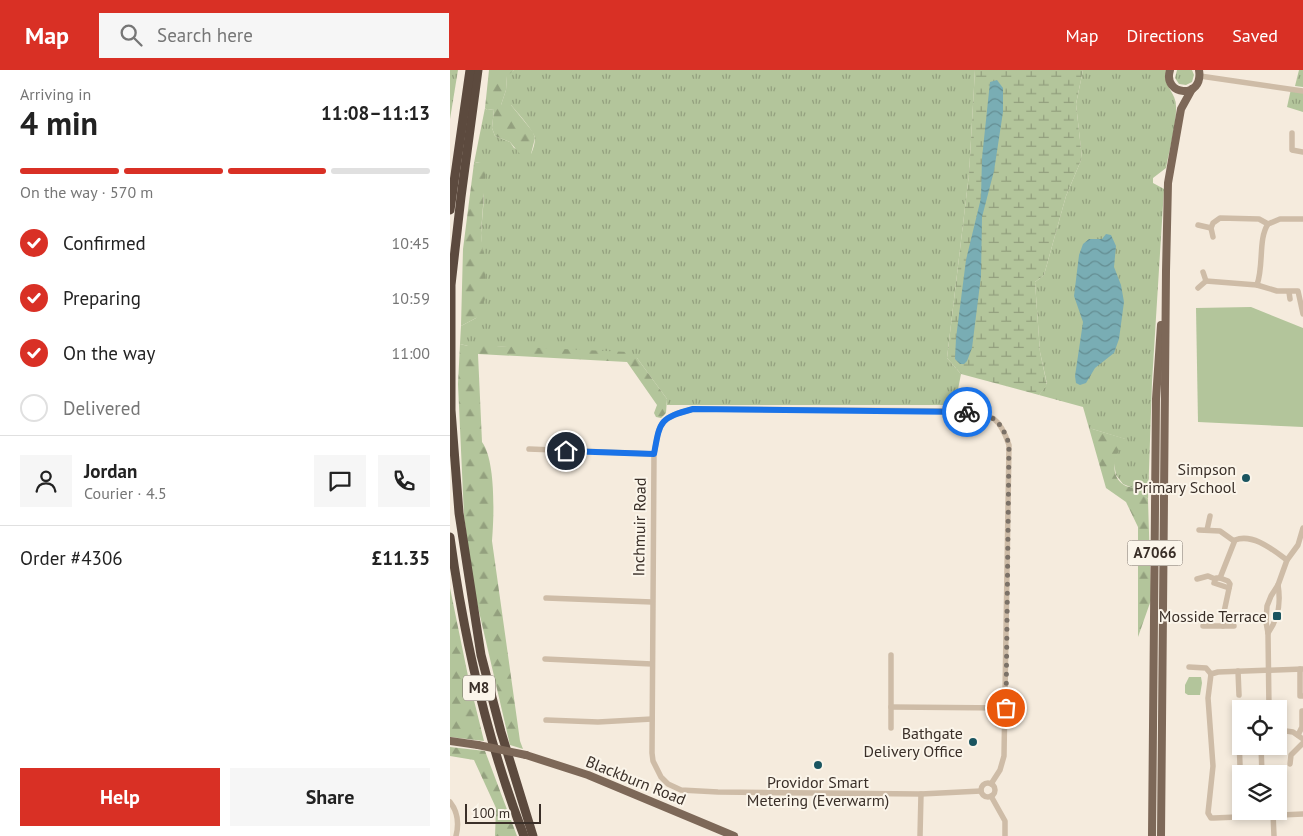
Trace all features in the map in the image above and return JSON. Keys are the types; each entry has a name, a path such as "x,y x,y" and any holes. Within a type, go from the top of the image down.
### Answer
{"highway":[{"path":"450,210 470,70"},
{"name":"M8","path":"478,70 460,197 451,285 451,410 458,504 481,655 501,732 533,836"},
{"name":"M8","path":"450,537 467,641 489,729 524,836"}],"main road":[{"name":"A7066","path":"1170,70 1168,78 1170,84 1178,91 1181,109"},
{"name":"A7066","path":"1161,836 1168,183 1181,109 1192,89 1199,81 1199,73"},
{"path":"1178,91 1183,92 1192,89"},
{"name":"A7066","path":"1152,836 1156,399 1158,351 1166,271"},
{"name":"Blackburn Road","path":"450,741 526,755 592,777 734,836"}],"street":[{"path":"1199,73 1303,91"},
{"path":"1292,133 1292,150 1303,152"},
{"path":"1213,237 1211,228 1213,223 1220,218 1259,219 1268,224"},
{"path":"1257,284 1262,264 1263,235 1268,224 1280,219 1303,219"},
{"path":"1198,225 1211,228"},
{"path":"1203,272 1206,281"},
{"path":"1198,288 1206,281 1257,284 1277,291 1298,291 1303,314"},
{"path":"1290,292 1290,299"},
{"name":"Inchmuir Road","path":"981,791 921,794 717,792 681,790 668,784 661,777 653,761 652,719 654,454 658,428 671,415 693,409 981,412 1002,426 1009,444 1006,708 1004,756 1000,770 991,784"},
{"path":"529,449 654,454"},
{"path":"1208,530 1210,516"},
{"path":"1269,700 1267,606 1278,585 1287,560 1298,545 1303,529"},
{"path":"1199,530 1220,531 1234,541"},
{"path":"1217,578 1234,541 1242,538 1264,545 1287,560"},
{"path":"1196,579 1206,574 1229,582 1223,626"},
{"path":"1268,632 1276,620 1280,605 1278,585"},
{"path":"546,598 652,602"},
{"path":"1204,626 1234,626"},
{"path":"891,655 891,728"},
{"path":"545,659 652,664"},
{"path":"1189,667 1206,668 1211,674 1208,698 1213,766 1208,813 1211,818 1232,816"},
{"path":"1211,674 1238,671 1302,669 1300,696 1303,696"},
{"path":"1238,671 1239,695"},
{"path":"891,706 1006,708"},
{"path":"1287,733 1301,737 1303,711"},
{"path":"546,720 598,722 652,719"},
{"path":"1290,764 1291,755 1303,743"},
{"path":"1240,755 1240,765"},
{"name":"Inchmuir Road","path":"981,791 983,785 991,784"},
{"name":"Inchmuir Road","path":"991,784 994,789 991,796"},
{"name":"Inchmuir Road","path":"981,791 985,796 991,796"},
{"path":"920,836 921,794"},
{"name":"Inchmuir Road","path":"991,796 1005,821 1005,836"},
{"path":"450,802 454,807 457,818 456,836"},
{"path":"1287,813 1303,814"},
{"path":"1273,820 1274,836"}],"green space":[{"path":"450,70 458,70 450,119"},
{"path":"489,70 514,70 507,76 506,90 501,105 511,105 533,132 535,138 531,154 520,154 510,142 495,136 492,128 494,109 487,110 485,108"},
{"path":"514,70 975,70 969,174 947,358 961,374 955,405 667,405 667,399 637,358 460,344 461,326 476,318 484,276 481,233 484,197 480,162 474,163 485,108 487,110 494,109 492,128 495,136 510,142 514,148 531,154 534,144 535,138 529,126 511,105 501,105 506,90 507,75"},
{"path":"975,70 1083,70 1076,104 1082,158 1066,196 1044,275 1035,282 1040,352 1047,385 1039,395 961,374 947,358 969,174"},
{"path":"1083,70 1166,70 1167,85 1175,101 1176,113 1173,137 1166,168 1153,178 1153,183 1164,189 1152,382 1148,499 1135,489 1123,484 1116,475 1114,463 1118,449 1125,439 1089,428 1083,407 1039,395 1047,384 1040,352 1035,282 1044,275 1066,196 1082,158 1076,104"},
{"path":"1177,70 1192,70 1194,75 1192,82 1186,85 1179,84 1175,78"},
{"path":"1299,70 1303,70 1303,87 1295,86"},
{"path":"1291,89 1303,91 1303,112 1287,107"},
{"path":"480,162 486,166 481,233 487,292 482,308 476,318 461,326 463,249 474,163"},
{"path":"1251,307 1303,328 1303,427 1198,422 1196,308"},
{"path":"460,344 468,346 628,352 637,358 667,399 666,413 661,418 656,417 654,413 657,405 627,362 478,354 482,442 487,451 492,475 492,541 520,741 523,749 510,745 474,590 464,516 458,384"},
{"path":"1089,428 1126,439 1116,456 1116,475 1124,485 1135,489 1148,499 1151,600 1138,637 1138,527 1126,502 1106,488"},
{"path":"450,588 468,676 484,741 450,737"},
{"path":"1189,677 1201,677 1200,695 1188,695 1185,693 1185,685"},
{"path":"450,747 485,751 517,836 495,836 496,808 474,760 450,756"}],"water":[{"path":"997,80 1003,88 1003,112 994,171 982,217 981,276 972,348 967,361 964,364 960,364 955,359 956,338 966,260 981,198 982,158 990,82"},
{"path":"1106,234 1111,235 1116,246 1114,267 1121,285 1124,302 1119,339 1114,353 1095,368 1086,383 1080,385 1076,383 1075,376 1083,322 1074,296 1079,255 1083,244 1089,239 1102,239"}],"way so far":[{"path":"967,412 981,412 994,419 1002,426 1009,444 1006,708"}],"place":[{"name":"Simpson Primary School","path":"1246,478"},
{"name":"Mosside Terrace","path":"1277,616"},
{"name":"Bathgate Delivery Office","path":"973,742"},
{"name":"Providor Smart Metering (Everwarm)","path":"818,765"}],"route":[{"path":"566,451 654,454 658,428 671,415 693,409 967,412"}]}
